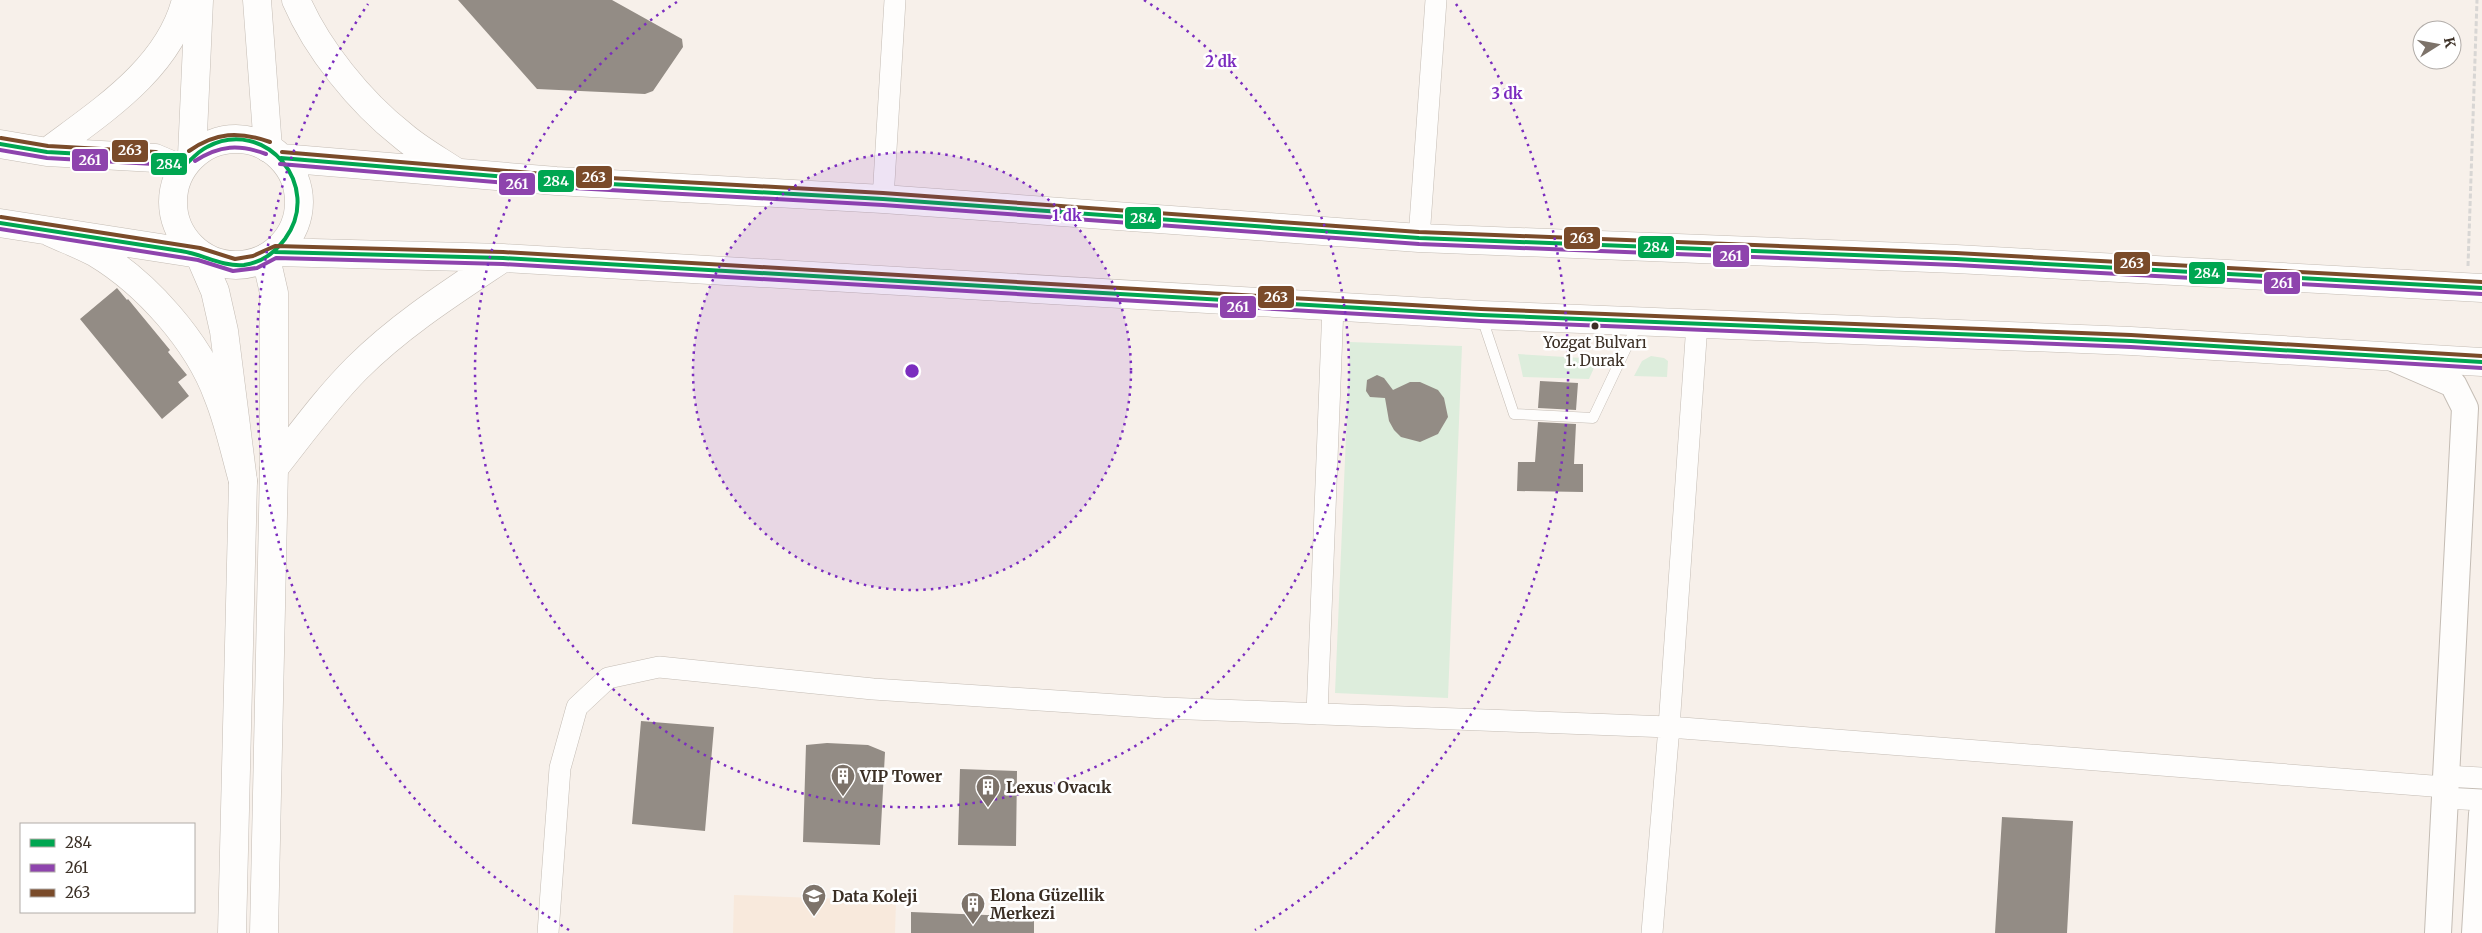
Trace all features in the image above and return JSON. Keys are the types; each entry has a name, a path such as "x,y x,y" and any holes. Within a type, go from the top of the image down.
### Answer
{"main road":[{"path":"47,152 129,88 164,48 186,0"},
{"path":"187,163 199,0"},
{"path":"0,223 199,254 234,266 255,262 270,255 286,241 294,227 299,204 296,182 275,153 257,0"},
{"path":"296,0 307,25 358,94 402,136 457,173"},
{"path":"232,933 243,480 224,331 215,291 199,254 180,232 173,212 174,190 187,163 203,148 226,140 249,140 275,153 457,173 556,181 883,200 1419,238 1956,259 2474,287"},
{"path":"0,144 47,152 155,158 187,163"},
{"path":"50,232 96,253 138,284 174,322 200,357 218,396 243,480"},
{"path":"270,255 503,258 1481,315 2131,341 2482,362"},
{"path":"264,933 274,468 274,293 270,255"},
{"path":"274,468 330,396 358,367 391,337 436,303 503,258"}],"street":[{"path":"883,200 895,0"},
{"path":"1419,238 1436,0"},
{"path":"1317,714 1333,306"},
{"path":"1652,933 1669,727 1697,324"},
{"path":"2390,357 2453,384 2465,408 2438,933"},
{"path":"548,933 560,768 577,707 608,678 659,667 873,689 1163,708 1669,727 2445,787 2482,800"},
{"path":"2445,787 2482,778"},
{"path":"2475,933 2482,814"}],"lane":[{"path":"1481,315 1514,414 1593,418 1639,321"}],"path":[{"path":"2474,287 2478,0"}],"shaded area":[{"name":"Data Koleji","path":"734,895 896,901 895,933 733,933"}],"green space":[{"path":"1350,342 1462,346 1448,698 1335,693"},
{"path":"1518,354 1598,359 1589,379 1523,377"},
{"path":"1651,356 1664,358 1668,361 1667,377 1634,376 1642,361"}],"building":[{"path":"458,0 612,0 682,39 683,47 653,91 645,94 537,89"},
{"path":"117,288 170,350 168,352 187,375 178,382 189,396 162,419 80,319"},
{"path":"1377,375 1384,378 1393,390 1410,382 1420,382 1438,390 1444,398 1448,417 1438,434 1420,442 1401,437 1389,421 1385,398 1370,397 1366,391 1367,380"},
{"path":"1540,381 1578,383 1576,410 1538,408"},
{"path":"1538,422 1576,424 1574,464 1583,464 1583,492 1517,491 1518,462 1535,462"},
{"path":"641,721 714,727 705,831 632,824"},
{"name":"VIP Tower","path":"827,743 868,745 885,752 880,845 803,842 806,745"},
{"name":"Lexus Ovacık","path":"960,769 1017,771 1016,846 958,845"},
{"path":"2002,817 2073,821 2067,933 1995,933"},
{"name":"Elona Güzellik Merkezi","path":"911,912 1034,917 1034,933 911,933"}],"transit line":[{"name":"263","path":"189,151 209,140 228,135 248,136 270,142"},
{"name":"263","path":"1,138 48,146 156,152 183,163"},
{"name":"284","path":"0,144 47,152 155,158 181,169 207,147 229,140 249,141 267,149 282,162 293,178 297,198 295,219 285,239 268,256 257,262 244,265 228,264 181,251 0,223"},
{"name":"261","path":"195,161 221,149 230,148 247,149 266,154"},
{"name":"261","path":"0,150 47,158 154,164 179,175"},
{"name":"263","path":"282,152 556,175 883,193 1419,232 1956,253 2482,282"},
{"name":"284","path":"281,158 556,181 883,199 1419,238 1956,259 2482,288"},
{"name":"261","path":"280,164 555,187 883,205 1419,244 1956,265 2482,294"},
{"name":"263","path":"1,217 200,248 235,259 253,256 275,246 503,252 1481,309 2131,335 2482,356"},
{"name":"261","path":"0,229 198,260 233,271 257,268 276,258 503,264 1481,321 2131,347 2482,368"},
{"name":"284","path":"275,252 503,258 1481,315 2131,341 2482,362"}],"place":[{"name":"Yozgat Bulvarı 1. Durak","path":"1595,326"},
{"name":"VIP Tower","path":"843,797"},
{"name":"Lexus Ovacık","path":"988,808"},
{"name":"Data Koleji","path":"814,917"},
{"name":"Elona Güzellik Merkezi","path":"973,925"}]}
